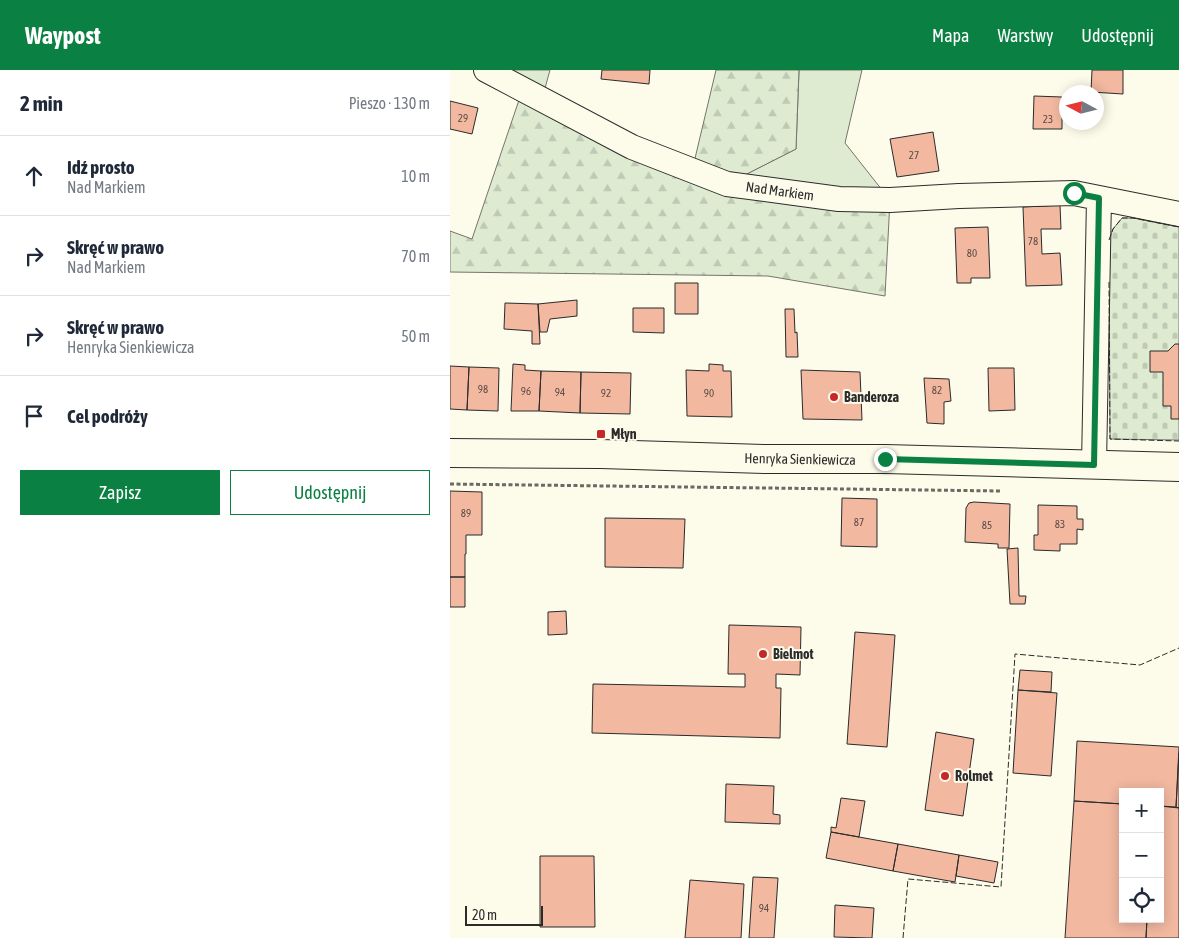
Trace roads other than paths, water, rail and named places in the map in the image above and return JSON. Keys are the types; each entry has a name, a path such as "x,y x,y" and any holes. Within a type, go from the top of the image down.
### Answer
{"street":[{"name":"Nad Markiem","path":"486,70 632,147 727,184 839,199 890,200 1074,193 1179,214"},
{"path":"1094,465 1099,198"},
{"name":"Henryka Sienkiewicza","path":"450,453 915,460 1179,467"}],"place":[{"name":"Banderoza","path":"834,397"},
{"name":"Młyn","path":"601,434"},
{"name":"Bielmot","path":"763,654"},
{"name":"Rolmet","path":"945,776"}]}
